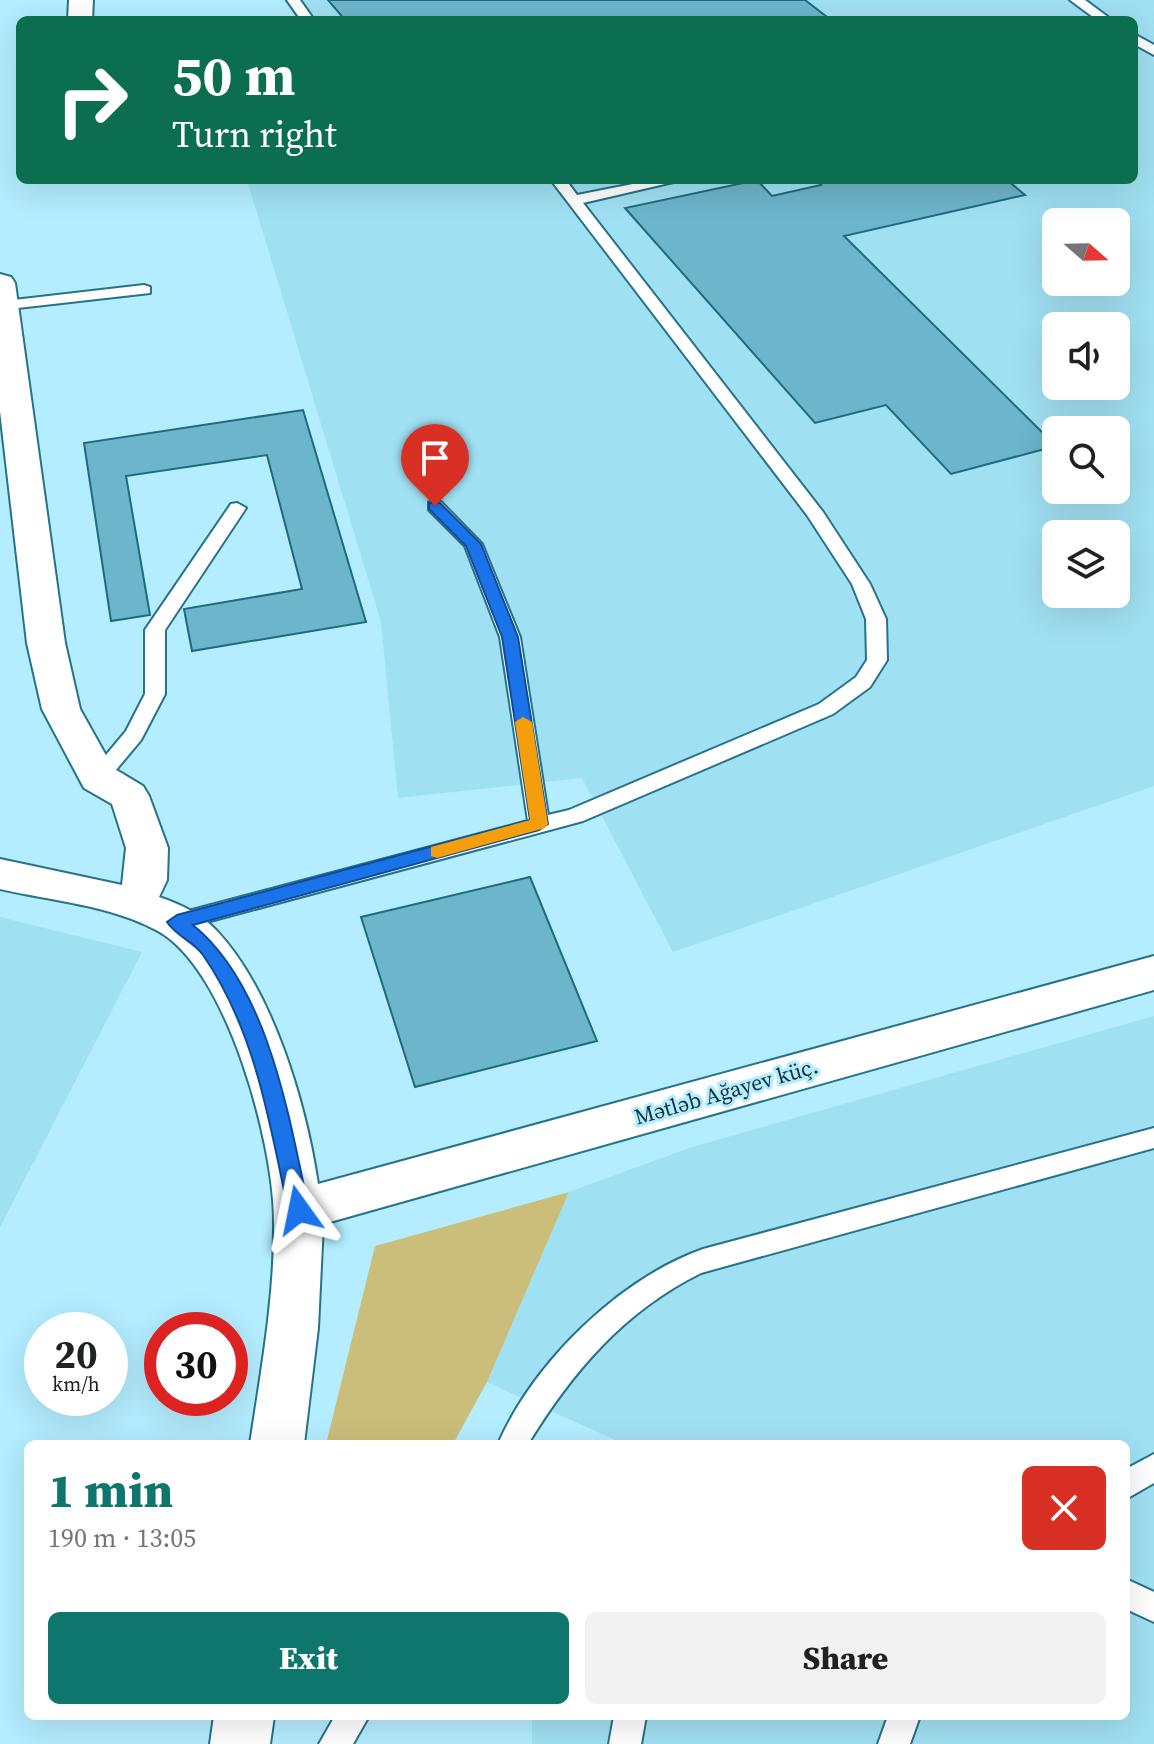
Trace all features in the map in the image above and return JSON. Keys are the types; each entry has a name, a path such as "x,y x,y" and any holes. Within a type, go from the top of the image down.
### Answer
{"street":[{"path":"2,294 4,354 46,643 61,709 98,778 129,796 147,848 146,880 134,905"},
{"path":"0,874 134,905 177,922 208,948 250,1022 277,1110 299,1210 296,1298 278,1440"},
{"name":"Mətləb Ağayev küç.","path":"299,1210 1154,973"},
{"path":"240,1744 243,1720"}],"lane":[{"path":"1076,0 1100,16"},
{"path":"177,922 575,816 826,709 863,682 877,660 876,619 861,584 814,512 561,184"},
{"path":"574,200 655,184"},
{"path":"2,294 144,290"},
{"path":"435,506 473,544 510,637 539,824"},
{"path":"98,778 134,735 155,694 155,630 237,508"},
{"path":"514,1440 535,1404 618,1310 662,1279 703,1260 1154,1138"},
{"path":"1130,1482 1154,1467"},
{"path":"1130,1596 1154,1607"},
{"path":"335,1744 350,1720"},
{"path":"625,1744 629,1720"},
{"path":"894,1744 903,1720"}],"shaded area":[{"path":"283,0 1154,0 1154,786 673,952 582,778 398,798 381,622 248,184 1138,184 1138,16 295,16"},
{"path":"0,917 142,952 0,1227"},
{"path":"1154,1016 1154,1744 532,1744 532,1720 1130,1720 1130,1440 615,1440 487,1382 569,1192 689,1148"},
{"path":"569,1192 487,1382 455,1440 327,1440 375,1246"}],"building":[{"path":"328,0 805,0 826,16 342,16"},
{"path":"738,184 761,184 772,196 820,184 1012,184 1025,195 844,236 1042,432 1042,450 951,474 886,405 815,423 625,208"},
{"path":"303,410 366,622 192,651 184,609 302,589 267,455 126,476 150,615 111,621 84,443"},
{"path":"530,877 597,1041 415,1087 361,917"}],"slow traffic":[{"path":"437,851 539,824 523,722"}],"route":[{"path":"299,1210 277,1110 250,1022 208,948 177,922 539,824 510,637 473,544 435,506"}]}
